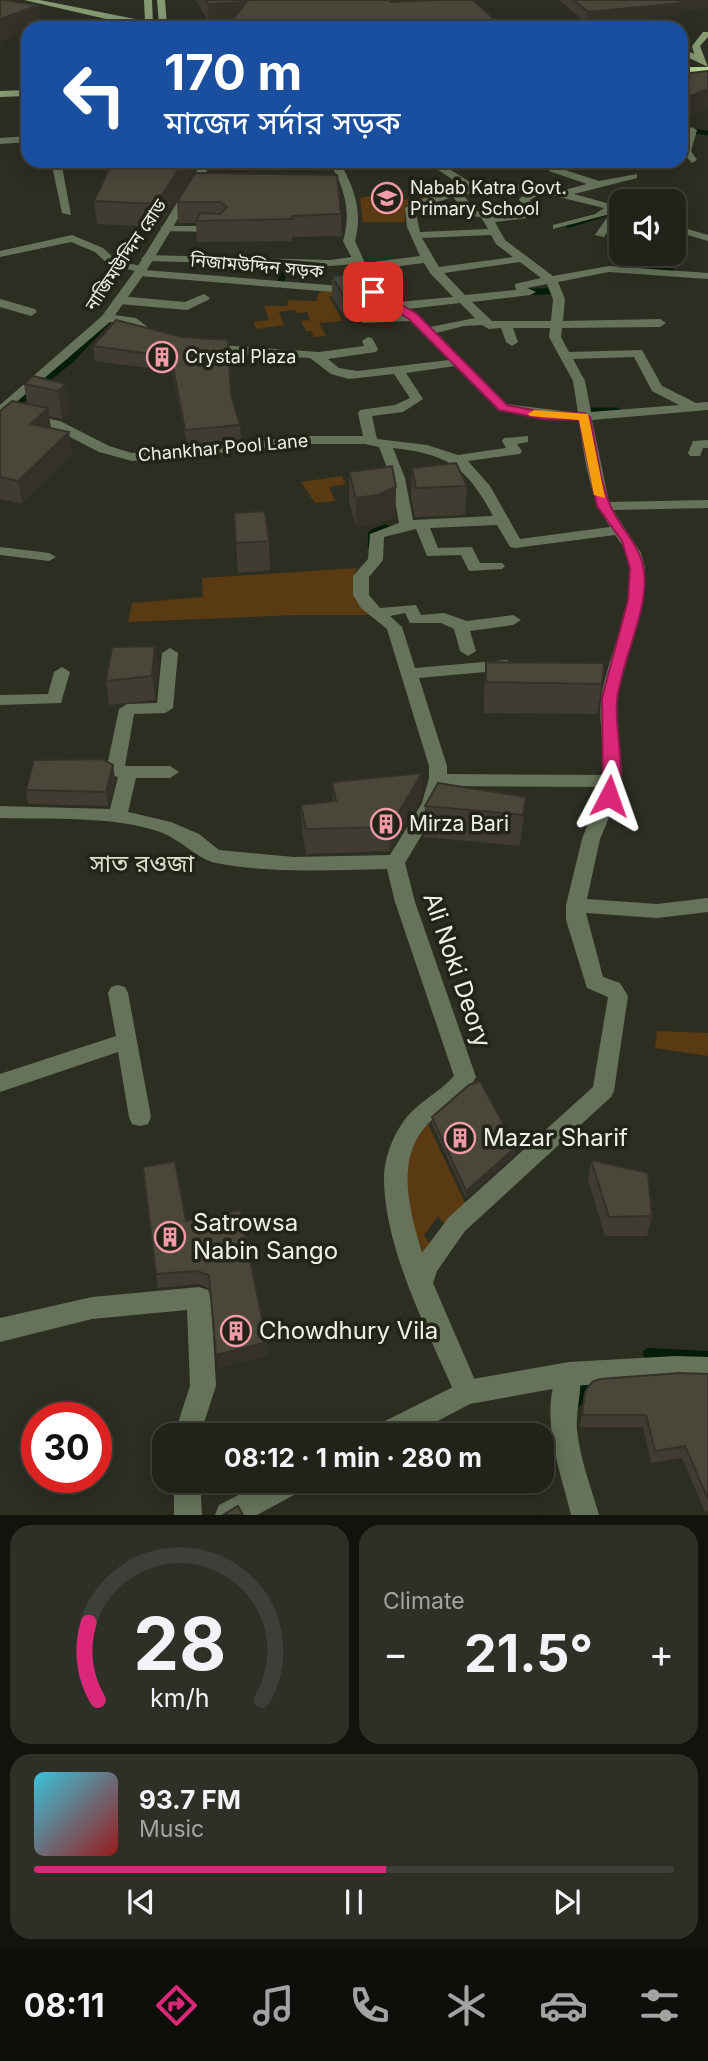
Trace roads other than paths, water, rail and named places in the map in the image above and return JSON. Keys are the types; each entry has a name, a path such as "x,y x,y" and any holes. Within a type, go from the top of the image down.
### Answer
{"highway":[{"path":"688,67 706,65"}],"main road":[{"path":"17,0 106,21"},
{"path":"29,0 122,21"},
{"path":"148,0 148,21"},
{"path":"161,0 163,21"},
{"path":"688,36 707,34"},
{"path":"706,65 695,46 707,34"},
{"path":"688,55 706,65"},
{"path":"0,87 21,86"},
{"path":"0,94 21,93"}],"street":[{"path":"688,130 696,131 688,146"},
{"path":"0,141 21,140"},
{"path":"688,153 692,160"},
{"path":"58,168 67,214"},
{"name":"নাজিমউদ্দিন রোড","path":"0,412 107,318 205,168"},
{"path":"338,168 347,183 354,223 349,241 373,292 413,317 503,407 543,415 584,417 702,407"},
{"path":"441,168 472,188"},
{"path":"553,169 597,184"},
{"path":"564,193 633,176"},
{"path":"488,220 533,215 524,199 527,192 540,182 536,177"},
{"path":"527,192 472,188 455,193 443,202 410,208 416,236 434,271 489,325 660,323"},
{"path":"511,194 542,189 564,193 609,208"},
{"path":"422,1281 427,1266 457,1224 603,1091 618,996 613,989 594,982 576,920 576,905 591,839 609,796 609,709 635,600 637,568 635,555 603,506 579,381 555,337 559,299 554,286 500,242 485,213 474,214 455,193"},
{"path":"557,227 609,213"},
{"path":"600,235 609,222"},
{"path":"165,229 221,229"},
{"path":"416,236 494,232"},
{"path":"686,232 703,237"},
{"name":"নিজামউদ্দিন সড়ক","path":"0,254 72,238 99,250 112,262 140,271 280,286 373,292"},
{"path":"147,258 330,263 427,259"},
{"path":"434,271 520,259"},
{"path":"260,284 268,268"},
{"path":"398,306 524,292 554,286 591,271 629,268 708,276"},
{"path":"280,286 286,270"},
{"path":"119,300 160,304"},
{"path":"0,303 31,312"},
{"path":"367,320 413,317"},
{"path":"107,318 132,321 151,335 165,341"},
{"path":"428,331 464,322 485,321"},
{"path":"505,324 512,342"},
{"path":"191,346 278,350 319,356 372,349 368,341"},
{"path":"564,356 638,353 657,388 676,400 702,407"},
{"path":"319,356 332,369 346,374 458,362"},
{"path":"398,370 416,402 398,410 365,413 377,442 398,478 414,524 432,553 467,550 474,568 497,566"},
{"name":"Chankhar Pool Lane","path":"0,412 55,424 113,453 132,457 310,440 377,442 456,459 515,451 509,441 523,439"},
{"path":"695,453 698,444 708,444"},
{"path":"456,459 480,485 515,544 621,530"},
{"path":"603,506 656,504 658,507 686,502 708,504"},
{"path":"0,812 118,816 164,827 192,839 214,856 228,858 293,864 401,853 440,780 394,627 365,603 361,595 361,576 376,560 377,534 414,524 501,520"},
{"path":"0,551 50,557"},
{"path":"377,613 409,605 416,620 444,618 451,624 461,626 513,620"},
{"path":"461,626 468,651"},
{"path":"170,653 165,708 127,709 115,771 170,772"},
{"path":"410,674 519,664"},
{"path":"595,668 616,672"},
{"path":"0,700 55,699 62,672"},
{"path":"118,816 128,772"},
{"path":"440,780 611,780"},
{"name":"Ali Noki Deory","path":"401,853 409,914 465,1077 460,1086 441,1098 412,1127 398,1156 395,1179 408,1247 467,1392"},
{"path":"576,905 657,911 708,905"},
{"path":"118,993 139,1117"},
{"path":"0,1083 127,1041"},
{"path":"0,1330 92,1308 199,1298 203,1386 191,1423"},
{"path":"407,1423 467,1392 569,1374 675,1367 708,1369"},
{"path":"569,1374 561,1418 565,1445 585,1515"},
{"path":"187,1493 188,1515"},
{"path":"229,1515 271,1493"}],"waterway":[{"path":"688,130 708,133"},
{"path":"569,225 606,213"},
{"path":"352,255 353,267 365,282"},
{"path":"626,268 671,271"},
{"path":"279,285 286,269"},
{"path":"522,292 555,291"},
{"path":"21,400 71,360 108,321"},
{"path":"0,417 23,398"},
{"path":"584,405 584,411 617,411"},
{"path":"371,545 372,533 385,528 389,532"},
{"path":"649,1354 708,1357"},
{"path":"574,1404 590,1384"}],"place":[{"name":"Nabab Katra Govt. Primary School","path":"387,198"},
{"name":"Crystal Plaza","path":"162,357"},
{"name":"Mirza Bari","path":"386,824"},
{"name":"Mazar Sharif","path":"460,1138"},
{"name":"Satrowsa Nabin Sango","path":"170,1237"},
{"name":"Chowdhury Vila","path":"236,1331"}],"district":[{"name":"সাত রওজা","path":"142,864"}]}
